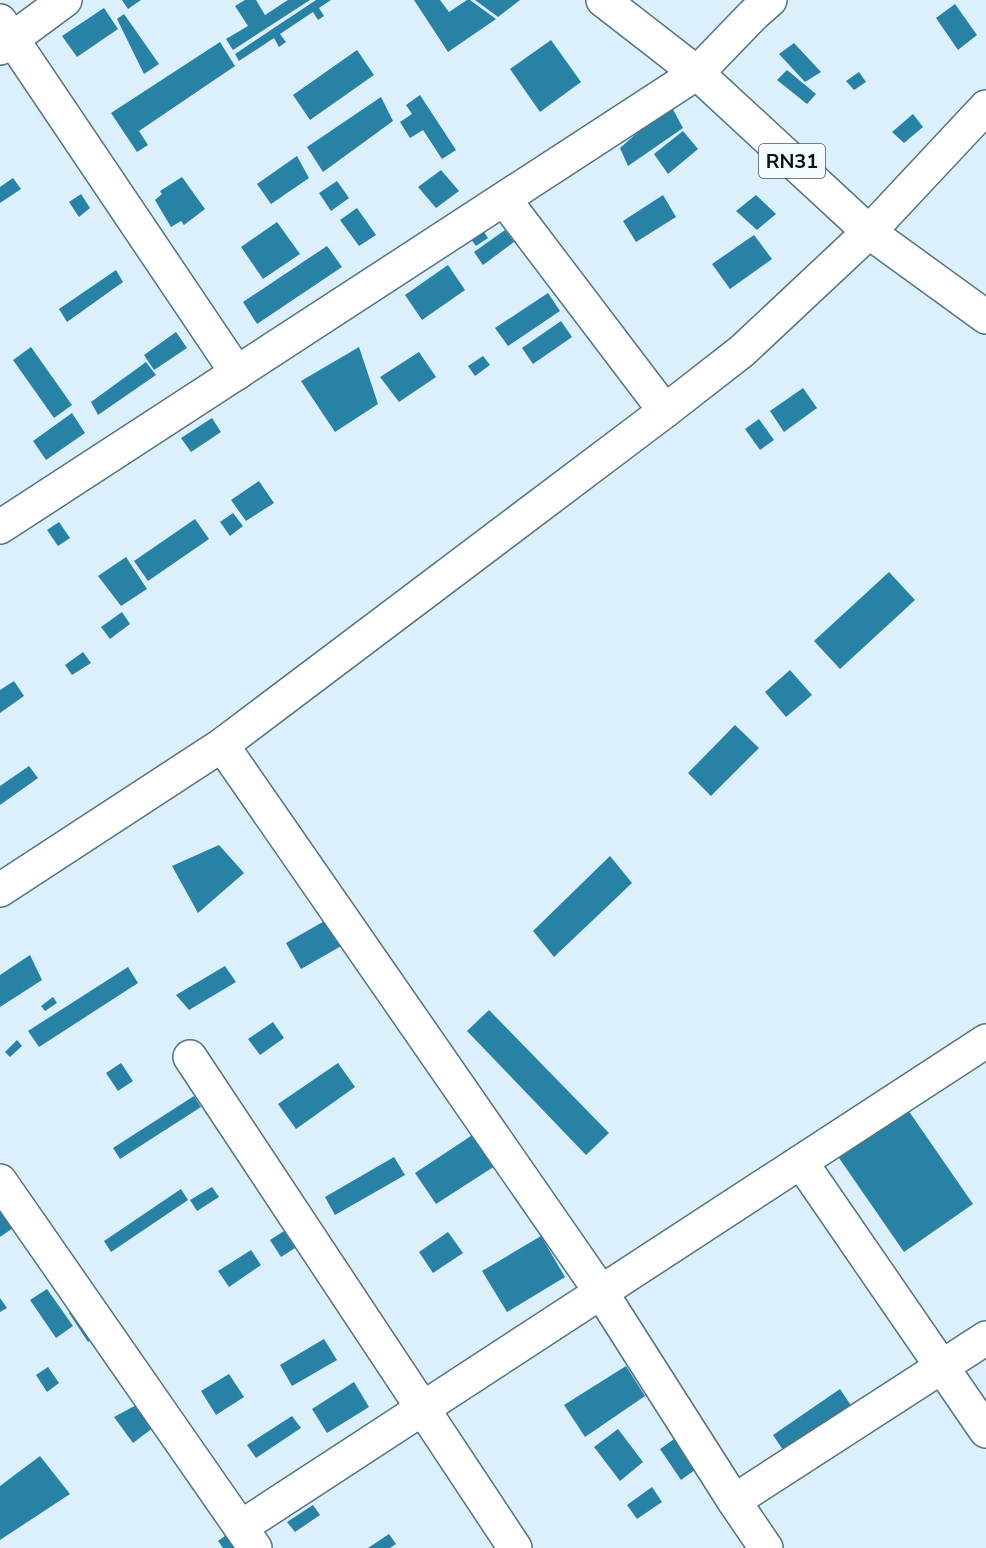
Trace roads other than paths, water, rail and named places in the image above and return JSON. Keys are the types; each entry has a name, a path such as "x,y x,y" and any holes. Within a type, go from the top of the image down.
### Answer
{"street":[{"path":"65,0 4,36 237,373"},
{"name":"RN31","path":"603,0 697,73 869,232 986,317"},
{"path":"0,527 697,73 770,0"},
{"path":"0,890 222,745 742,351 869,232 986,108"},
{"path":"504,199 665,411"},
{"path":"222,745 602,1292 766,1548"},
{"path":"0,1181 248,1537 423,1408 986,1041"},
{"path":"190,1057 515,1548"},
{"path":"801,1162 986,1431"},
{"path":"734,1501 986,1338"}]}
